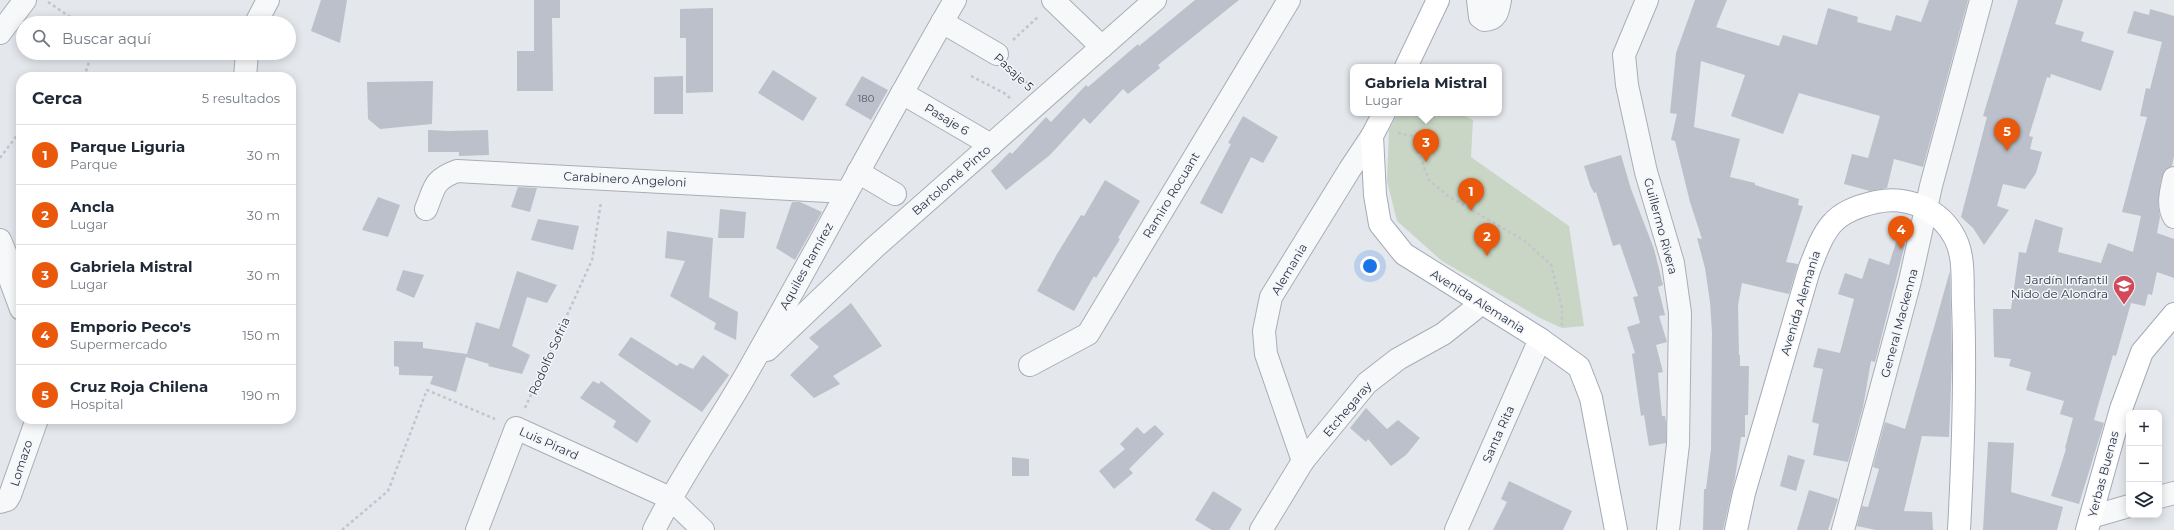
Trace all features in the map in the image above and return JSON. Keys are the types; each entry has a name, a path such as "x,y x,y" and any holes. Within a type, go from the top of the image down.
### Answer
{"main road":[{"path":"1407,64 1438,0"},
{"path":"1372,136 1382,116"},
{"name":"Avenida Alemania","path":"1372,136 1375,195 1380,224 1404,254 1540,339 1580,367 1591,398 1616,530"},
{"name":"Avenida Alemania","path":"1736,530 1744,493 1758,444 1809,270 1820,241 1834,220 1854,207 1879,201 1907,202 1926,207 1941,217 1956,239 1962,274 1965,348 1959,530"},
{"name":"Yerbas Buenas","path":"2089,524 2121,409 2142,352 2174,314"}],"street":[{"path":"0,33 25,0"},
{"path":"260,16 268,0"},
{"name":"Aquiles Ramírez","path":"654,530 670,498 752,365 846,192 955,0"},
{"name":"Bartolomé Pinto","path":"752,365 874,248 1154,0"},
{"name":"Ramiro Rocuant","path":"1030,365 1088,334 1289,0"},
{"path":"1478,0 1480,17 1484,20 1494,18 1497,14 1500,0"},
{"name":"Guillermo Rivera","path":"1647,0 1624,55 1627,85 1646,172 1673,264 1680,313 1678,444 1668,530"},
{"name":"General Mackenna","path":"1843,530 1910,281 1926,207 1981,0"},
{"path":"1054,1 1102,47"},
{"name":"Pasaje 5","path":"942,22 997,54"},
{"path":"246,72 247,60"},
{"name":"Pasaje 6","path":"902,93 991,145"},
{"name":"Alemania","path":"1303,461 1266,354 1264,331 1271,297 1372,136"},
{"name":"Carabinero Angeloni","path":"426,209 437,182 445,175 457,171 846,192"},
{"path":"858,172 895,194"},
{"path":"2174,178 2170,193 2170,210 2174,217"},
{"path":"0,240 5,252 11,282 16,296"},
{"name":"Etchegaray","path":"1261,530 1303,461 1367,383 1398,359 1443,334 1482,304"},
{"name":"Santa Rita","path":"1456,530 1540,339"},
{"name":"Lomazo","path":"0,502 7,500 10,494 35,424"},
{"path":"477,530 516,428"},
{"name":"Luis Pirard","path":"516,428 670,498 703,530"},
{"path":"2162,496 2174,493"},
{"path":"2089,524 2126,507"}],"path":[{"path":"44,0 68,16"},
{"path":"997,54 1054,1"},
{"name":"Pasaje 5","path":"997,54 1044,99"},
{"path":"86,72 90,60"},
{"name":"Pasaje 5","path":"971,76 1004,93"},
{"path":"1412,136 1429,180 1448,196 1525,241 1551,265 1562,308 1562,328"},
{"path":"0,158 16,137"},
{"name":"Rodolfo Sofria","path":"516,428 592,260 604,178"},
{"name":"Luis Pirard","path":"342,530 388,492 427,390 516,428"}],"green space":[{"path":"1396,116 1464,116 1473,120 1471,157 1569,226 1584,326 1562,328 1540,318 1442,261 1397,221 1387,181 1389,130"}],"building":[{"path":"321,0 347,0 340,43 311,31"},
{"path":"534,0 560,0 560,18 552,18 553,91 517,91 517,51 534,51"},
{"path":"1195,0 1239,0 1158,65 1160,68 1128,94 1123,89 1090,124 1084,118 1050,155 1006,190 991,171 1010,152 1012,154 1046,117 1051,122 1086,85 1088,87 1138,44 1139,46"},
{"path":"1695,0 1727,0 1716,27 1779,46 1783,35 1817,45 1828,8 1858,17 1857,22 1891,31 1896,15 1921,22 1929,0 1968,0 1923,167 1894,159 1887,188 1870,191 1844,184 1852,154 1868,158 1880,116 1799,93 1783,134 1731,116 1745,75 1701,61 1694,127 1740,139 1730,177 1755,183 1755,185 1799,199 1798,205 1803,206 1786,262 1798,264 1789,294 1742,283 1738,305 1739,355 1740,366 1749,366 1748,415 1745,415 1745,437 1741,437 1735,478 1723,530 1703,530 1704,489 1706,489 1711,449 1712,332 1710,302 1705,268 1697,238 1702,239 1690,202 1675,141 1671,140 1677,114 1670,113 1676,53"},
{"path":"2018,0 2063,0 2055,24 2084,32 2081,41 2114,51 2101,91 2051,74 2050,78 2047,77 2029,136 2033,137 2030,149 2042,152 2036,173 2025,189 2003,184 1997,206 2009,210 1984,245 1973,228 1961,217 1987,117 1983,116"},
{"path":"713,8 713,92 686,93 686,38 680,38 680,9"},
{"path":"2150,9 2174,16 2174,156 2172,166 2165,170 2161,180 2158,203 2160,217 2157,233 2174,239 2174,278 2157,272 2152,295 2148,294 2145,306 2131,303 2116,356 2113,355 2094,420 2104,423 2079,504 2051,496 2066,449 2073,418 2060,414 2064,401 2026,390 2031,372 2009,366 2011,359 1994,357 1993,309 2011,309 2019,252 2026,253 2035,219 2063,228 2058,252 2101,263 2108,243 2133,252 2141,216 2122,212 2147,117 2140,116 2146,88 2150,89 2162,42 2127,33 2134,11 2149,15"},
{"path":"773,70 817,98 803,121 758,93"},
{"path":"683,76 683,114 654,114 654,77"},
{"path":"862,76 888,90 871,120 845,105"},
{"path":"433,81 432,124 380,129 368,119 367,82"},
{"path":"1243,116 1278,137 1263,163 1251,157 1222,214 1200,203 1231,144 1228,143"},
{"path":"428,130 488,130 489,155 459,156 459,152 428,152"},
{"path":"1621,155 1631,189 1654,249 1663,285 1658,287 1665,315 1659,316 1667,342 1656,345 1663,372 1658,373 1662,416 1665,416 1666,422 1666,443 1649,446 1644,415 1641,416 1632,354 1635,353 1627,327 1640,323 1633,297 1638,296 1620,244 1613,246 1596,192 1594,193 1590,185 1584,166"},
{"path":"1105,180 1140,201 1118,238 1120,239 1096,278 1094,276 1074,311 1037,291 1057,254 1081,215 1084,216"},
{"path":"518,187 537,188 530,212 511,207"},
{"path":"378,197 400,205 388,237 362,230"},
{"path":"792,202 800,202 822,212 795,260 776,248"},
{"path":"720,209 746,212 744,238 718,238"},
{"path":"538,219 579,226 573,250 531,240"},
{"path":"667,231 713,238 709,297 738,312 736,340 714,329 716,323 670,296 685,261 665,258"},
{"path":"1896,242 1905,244 1875,362 1871,361 1863,407 1848,462 1813,455 1819,424 1812,422 1823,369 1813,367 1818,348 1840,353 1854,299 1838,294 1845,273 1862,279 1869,258 1889,265"},
{"path":"403,270 424,275 414,298 396,290"},
{"path":"517,271 557,285 547,303 527,297 512,346 530,355 522,374 488,366 489,364 466,357 456,392 430,384 433,376 399,375 399,367 394,366 394,341 423,342 423,348 467,354 476,322 499,329"},
{"path":"1950,271 1952,360 1949,437 1922,436 1904,511 1932,512 1933,530 1876,530 1857,526 1862,506 1868,507 1879,469 1873,467 1885,422 1905,429"},
{"path":"851,303 882,346 833,376 840,384 814,398 790,375 819,347 809,338"},
{"path":"631,337 677,366 680,363 693,369 703,355 729,375 702,412 618,355"},
{"path":"593,381 599,384 601,381 651,421 637,443 613,427 616,421 580,398"},
{"path":"1366,408 1387,429 1398,420 1420,438 1406,455 1391,466 1368,439 1366,442 1350,428"},
{"path":"1155,425 1164,434 1129,469 1133,473 1114,489 1099,471 1125,449 1120,444 1137,427 1144,434"},
{"path":"1988,442 2014,443 2011,492 2063,507 2057,530 1983,530"},
{"path":"1788,455 1805,460 1796,491 1780,486"},
{"path":"1012,457 1029,459 1029,476 1012,476"},
{"path":"1509,481 1572,511 1563,530 1493,530 1507,502 1501,499"},
{"path":"1809,490 1838,499 1828,530 1797,530"},
{"path":"1213,491 1242,509 1229,530 1212,530 1195,520"}],"place":[{"name":"Cruz Roja Chilena","path":"2007,151"},
{"name":"Gabriela Mistral","path":"1426,162"},
{"name":"Parque Liguria","path":"1471,211"},
{"name":"Emporio Peco's","path":"1901,249"},
{"name":"Ancla","path":"1487,256"},
{"name":"Jardín Infantil Nido de Alondra","path":"2124,306"}]}
